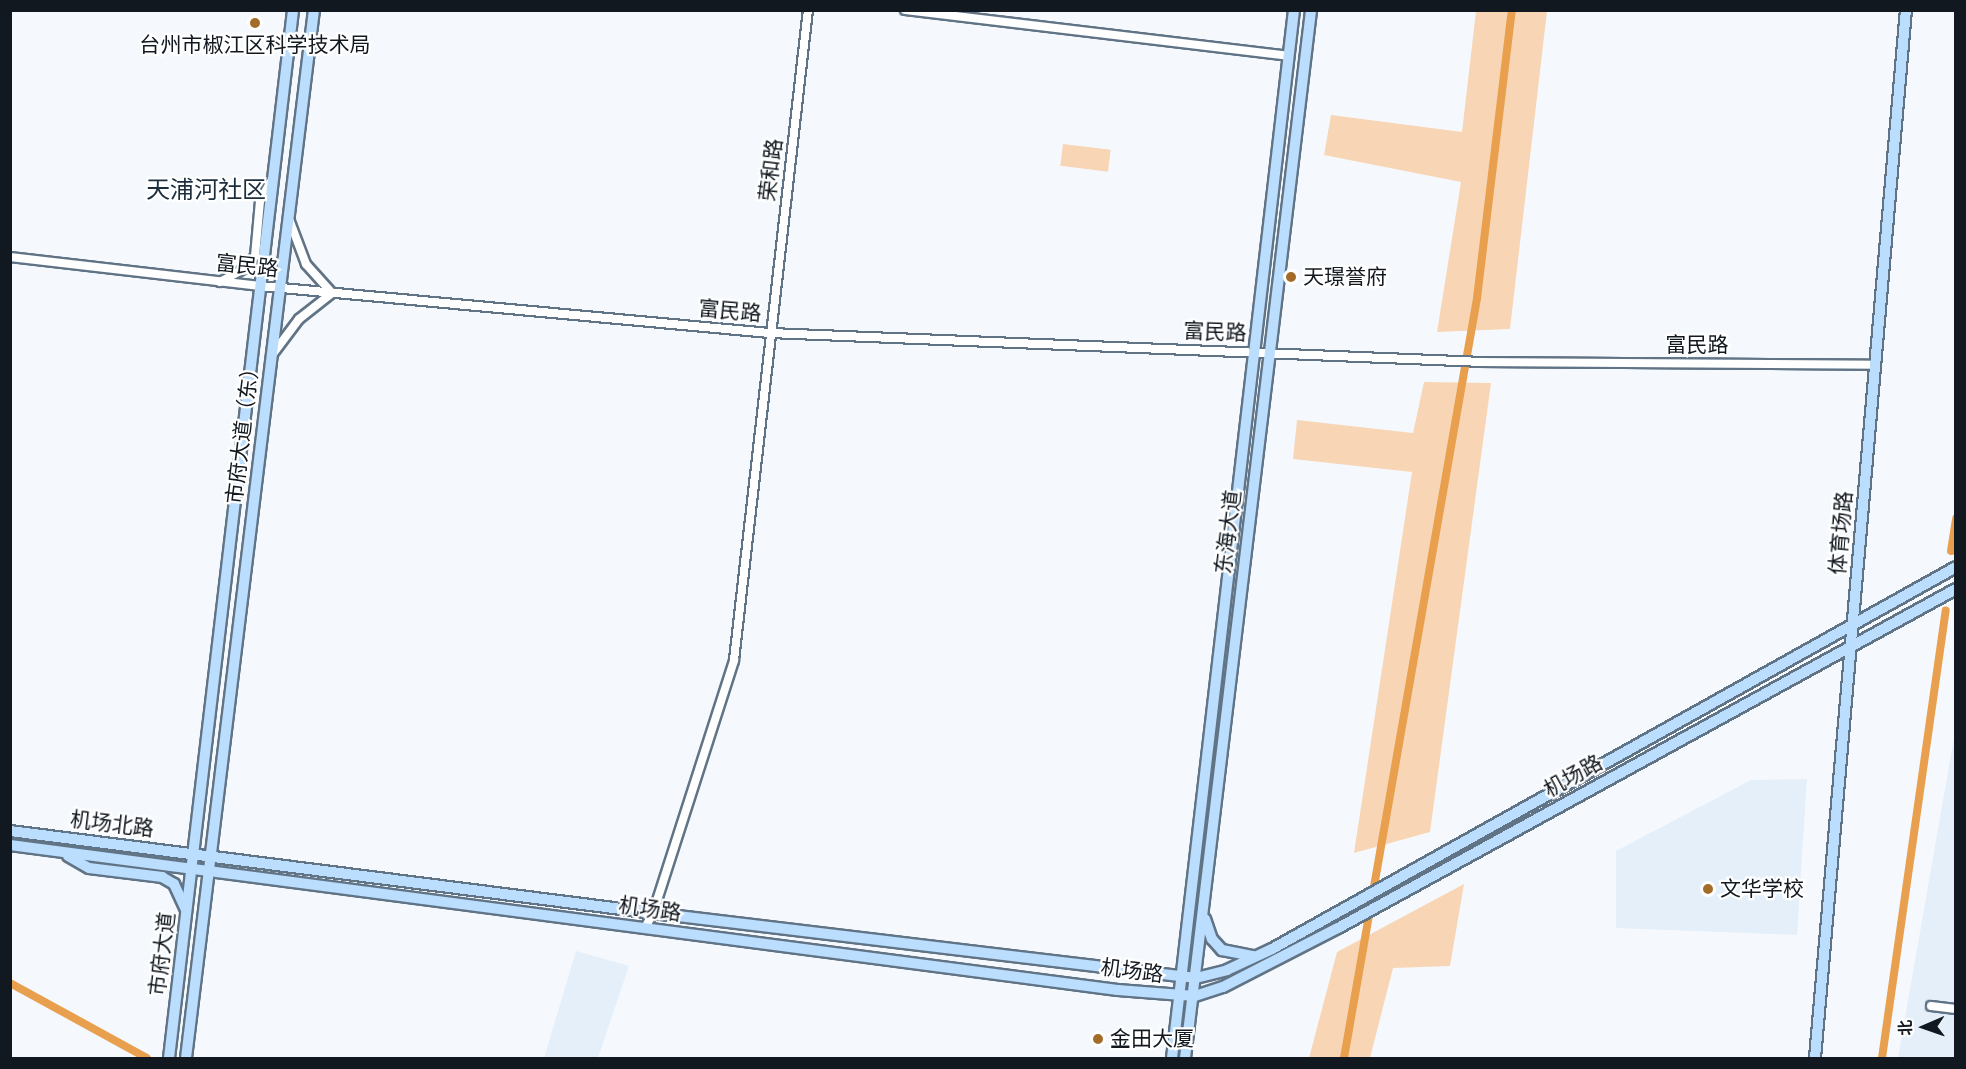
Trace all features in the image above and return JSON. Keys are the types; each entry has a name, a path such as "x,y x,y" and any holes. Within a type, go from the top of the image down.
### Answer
{"main road":[{"name":"市府大道（东）","path":"194,854 293,10"},
{"name":"市府大道（东）","path":"209,856 314,10"},
{"name":"东海大道","path":"1172,1059 1182,997 1253,351 1294,10"},
{"name":"东海大道","path":"1185,1059 1195,996 1311,10"},
{"name":"体育场路","path":"1815,1059 1906,10"},
{"name":"机场路","path":"209,856 652,913 1196,978 1227,970 1336,913 1853,622 1956,567"},
{"name":"机场路","path":"208,869 645,928 1182,997 1195,996 1223,987 1338,928 1956,589"},
{"name":"机场北路","path":"10,831 209,856"},
{"name":"机场北路","path":"10,845 208,869"},
{"path":"63,852 89,868 162,877 174,884 187,911"},
{"name":"市府大道","path":"169,1059 194,854"},
{"name":"市府大道","path":"186,1059 209,856"},
{"path":"1204,913 1212,939 1222,950 1256,956"}],"street":[{"name":"荣和路","path":"645,928 652,913 734,660 808,10"},
{"path":"904,10 1288,56"},
{"path":"220,282 245,268 255,256 260,201 273,176"},
{"path":"272,356 299,319 332,293 306,264 288,219"},
{"name":"富民路","path":"10,257 280,288 770,333 1483,362 1875,365"},
{"path":"1931,1006 1956,1009"}],"shaded area":[{"path":"1476,11 1547,11 1510,329 1437,332 1461,182 1324,155 1331,115 1462,132"},
{"path":"1063,144 1111,150 1108,172 1060,166"},
{"path":"1424,382 1491,383 1430,832 1354,853 1412,472 1293,459 1297,420 1413,433"},
{"path":"1955,732 1955,1058 1898,1058"},
{"name":"文华学校","path":"1807,779 1797,935 1616,928 1616,851 1751,780"},
{"path":"1464,884 1450,966 1393,968 1370,1058 1309,1058 1337,952"},
{"path":"576,951 629,966 598,1058 544,1058"}],"waterway":[{"path":"1344,1058 1477,298 1512,10"},
{"path":"1951,551 1956,518"},
{"path":"1882,1058 1946,611"},
{"path":"10,983 147,1058"}],"place":[{"name":"台州市椒江区科学技术局","path":"255,23"},
{"name":"天璟誉府","path":"1291,277"},
{"name":"文华学校","path":"1708,889"},
{"name":"金田大厦","path":"1098,1039"}],"district":[{"name":"天浦河社区","path":"206,191"}]}
